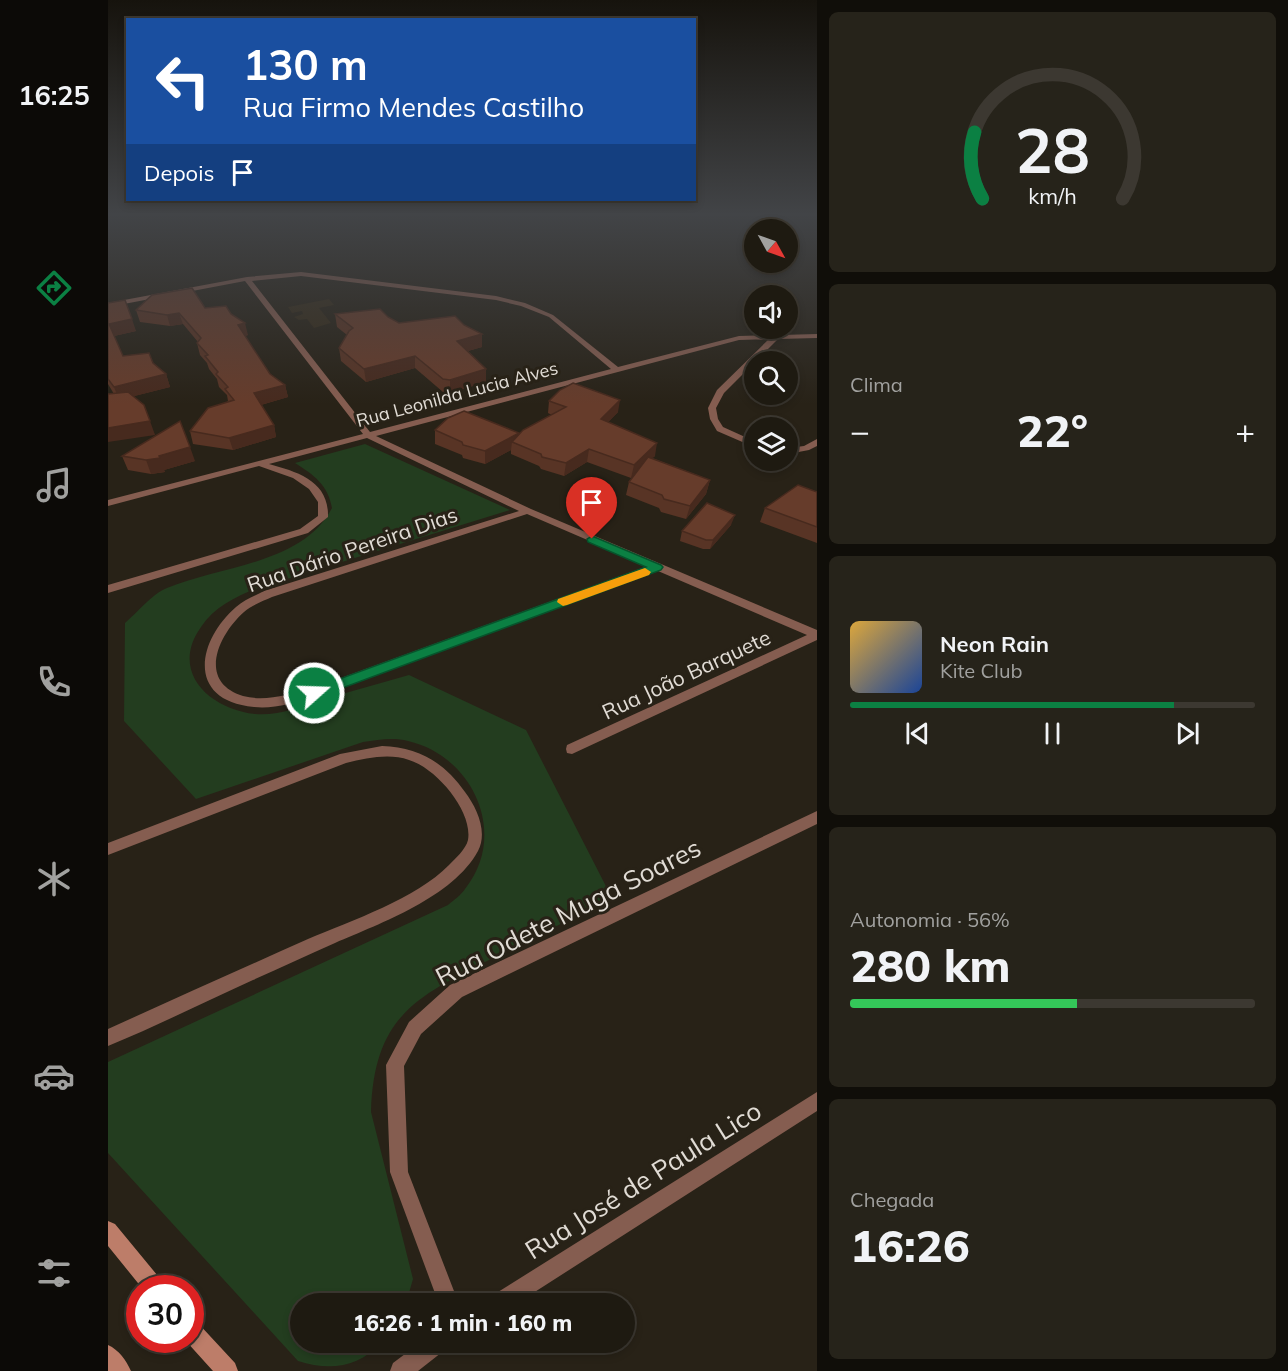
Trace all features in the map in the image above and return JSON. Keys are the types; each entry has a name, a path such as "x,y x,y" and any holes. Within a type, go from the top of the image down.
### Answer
{"street":[{"path":"108,305 269,277"},
{"path":"326,277 496,297 523,304 551,316 615,369"},
{"path":"247,279 368,435 528,511 817,635"},
{"name":"Rua Leonilda Lucia Alves","path":"798,336 817,336"},
{"name":"Rua Leonilda Lucia Alves","path":"108,502 615,369 744,338"},
{"path":"744,440 720,429 714,419 712,408 720,392 774,339"},
{"path":"798,449 817,442"},
{"path":"108,589 304,531 323,517 323,502 314,489 299,478 258,463"},
{"name":"Rua Dário Pereira Dias","path":"528,511 268,594 240,608 213,643 209,670 216,687 237,699 271,703 314,693 657,567"},
{"name":"Rua João Barquete","path":"572,748 817,635"},
{"path":"108,849 345,758 371,751 402,753 428,760 443,773 463,799 475,829 474,846 450,875 397,907 108,1038"},
{"name":"Rua Odete Muga Soares","path":"445,1293 399,1172 395,1065 415,1029 456,991 817,817"},
{"name":"Rua José de Paula Lico","path":"514,1293 817,1101"},
{"path":"108,1231 144,1275"},
{"path":"204,1345 227,1371"},
{"path":"401,1371 425,1353"},
{"path":"108,1356 120,1371"}],"shaded area":[{"path":"329,299 334,305 319,308 331,323 314,328 307,319 299,320 294,317 303,314 302,311 292,313 288,307"}],"green space":[{"path":"365,444 510,510 261,587 220,607 201,627 192,643 190,659 192,673 199,686 223,705 238,711 272,714 409,675 526,730 612,898 444,983 406,1012 391,1030 381,1052 374,1079 371,1112 413,1279 409,1293 290,1293 290,1352 108,1153 108,1062 448,905 463,891 478,867 484,845 483,822 477,800 466,780 451,763 431,749 408,741 386,739 363,742 196,799 124,721 125,623 150,599 167,588 258,561 301,541 319,527 332,508 324,487 295,463"},
{"path":"291,1353 369,1353 363,1358 342,1365 321,1366 298,1361"}],"building":[{"path":"192,288 205,308 226,306 231,314 245,323 238,325 270,374 285,385 254,393 274,425 229,438 190,431 208,408 234,400 225,389 228,387 216,374 218,372 205,356 208,355 197,343 201,338 179,313 167,315 136,310 152,295"},
{"path":"125,300 132,319 109,324 123,356 149,353 153,363 166,374 114,387 108,379 108,303"},
{"path":"380,309 399,323 455,316 464,325 482,334 457,341 486,369 450,380 443,379 415,356 364,369 339,348 353,328 335,314"},
{"path":"573,383 620,400 601,419 657,443 634,465 589,449 566,463 542,457 541,454 512,442 523,430 566,407 549,401 560,390"},
{"path":"128,392 144,405 150,421 108,428 108,394"},
{"path":"464,411 519,433 485,451 463,445 462,442 435,430 448,418"},
{"path":"180,421 190,447 159,456 160,458 146,460 122,456"},
{"path":"648,457 710,480 690,506 664,499 662,495 629,482"},
{"path":"798,485 817,492 817,527 765,508"},
{"path":"707,503 735,515 713,540 706,540 682,531"}],"slow traffic":[{"path":"563,602 645,572"}],"route":[{"path":"314,693 657,567 592,539"}]}
